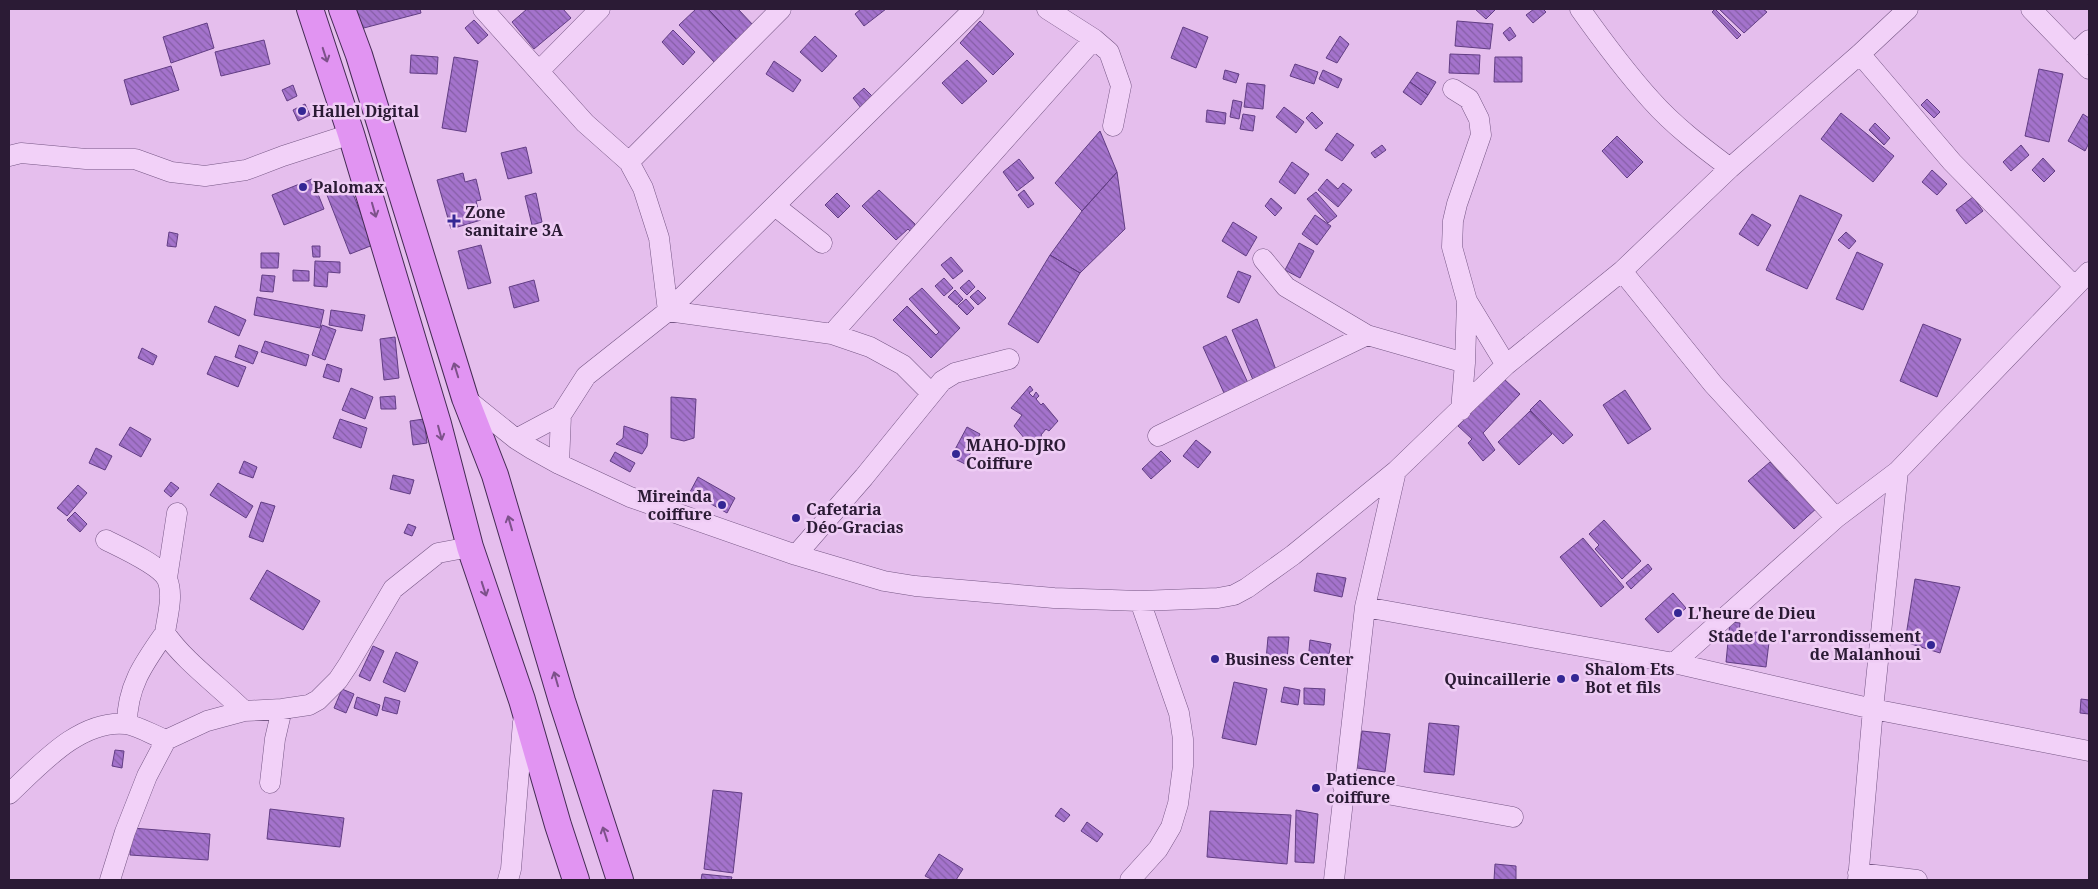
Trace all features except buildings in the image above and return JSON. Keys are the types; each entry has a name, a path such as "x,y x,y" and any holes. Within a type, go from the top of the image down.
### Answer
{"main road":[{"path":"310,9 351,134 438,424 470,547 522,700 576,880"},
{"path":"342,9 359,55 465,398 495,475 562,701 620,880"}],"street":[{"path":"483,9 585,123 630,162 643,188 659,238 668,311"},
{"path":"539,71 600,9"},
{"path":"630,162 781,9"},
{"path":"516,439 561,415 586,376 668,311 974,9"},
{"path":"1047,9 1094,39 1109,52 1121,86 1113,126"},
{"path":"1580,9 1624,69 1652,101 1690,138 1730,168"},
{"path":"465,398 516,439 559,464 630,497 796,555 884,581 915,586 1054,598 1140,601 1218,598 1234,595 1294,555 1396,471 1506,365 1622,272 1730,168 1860,54 1908,9"},
{"path":"2031,9 2089,69"},
{"path":"832,334 1094,39"},
{"path":"2074,54 2089,40"},
{"path":"1860,54 1952,162 2074,286"},
{"path":"1453,89 1469,99 1479,119 1481,135 1457,204 1453,221 1452,247 1467,301 1506,365"},
{"path":"9,156 21,153 86,159 135,159 171,172 205,176 246,170 351,134"},
{"path":"775,206 822,243"},
{"path":"1263,259 1286,287 1367,335 1465,363"},
{"path":"1622,272 1713,384 1836,518"},
{"path":"1674,663 1836,518 1898,471 2089,272"},
{"path":"1461,410 1467,301"},
{"path":"668,311 832,334 870,347 903,365 931,393"},
{"path":"1158,436 1367,335"},
{"path":"796,555 942,381 955,373 1009,359"},
{"path":"559,464 561,415"},
{"path":"1334,880 1343,786 1365,606 1396,471"},
{"path":"1898,471 1873,709 1858,877 1917,880"},
{"path":"127,724 127,706 134,682 165,633 170,595 167,578 177,513"},
{"path":"106,540 152,565 167,578"},
{"path":"110,880 125,832 147,776 166,740 207,721 244,710 282,709 313,703 338,680 393,589 438,553 470,547"},
{"path":"1130,880 1158,848 1171,827 1178,804 1183,766 1183,739 1178,713 1140,601"},
{"path":"1365,606 1674,663 1873,709 2089,751"},
{"path":"165,633 175,648 244,710"},
{"path":"508,880 511,869 524,730 522,700"},
{"path":"270,783 275,739 282,709"},
{"path":"9,794 81,732 103,725 127,724 166,740"},
{"path":"1343,786 1513,816"}],"place":[{"name":"Hallel Digital","path":"302,111"},
{"name":"Palomax","path":"303,187"},
{"name":"Zone sanitaire 3A","path":"454,221"},
{"name":"MAHO-DJRO Coiffure","path":"956,454"},
{"name":"Mireinda coiffure","path":"722,505"},
{"name":"Cafetaria Déo-Gracias","path":"796,518"},
{"name":"L'heure de Dieu","path":"1678,613"},
{"name":"Stade de l'arrondissement de Malanhoui","path":"1931,645"},
{"name":"Business Center","path":"1215,659"},
{"name":"Shalom Ets Bot et fils","path":"1575,678"},
{"name":"Quincaillerie","path":"1561,679"},
{"name":"Patience coiffure","path":"1316,788"}]}
